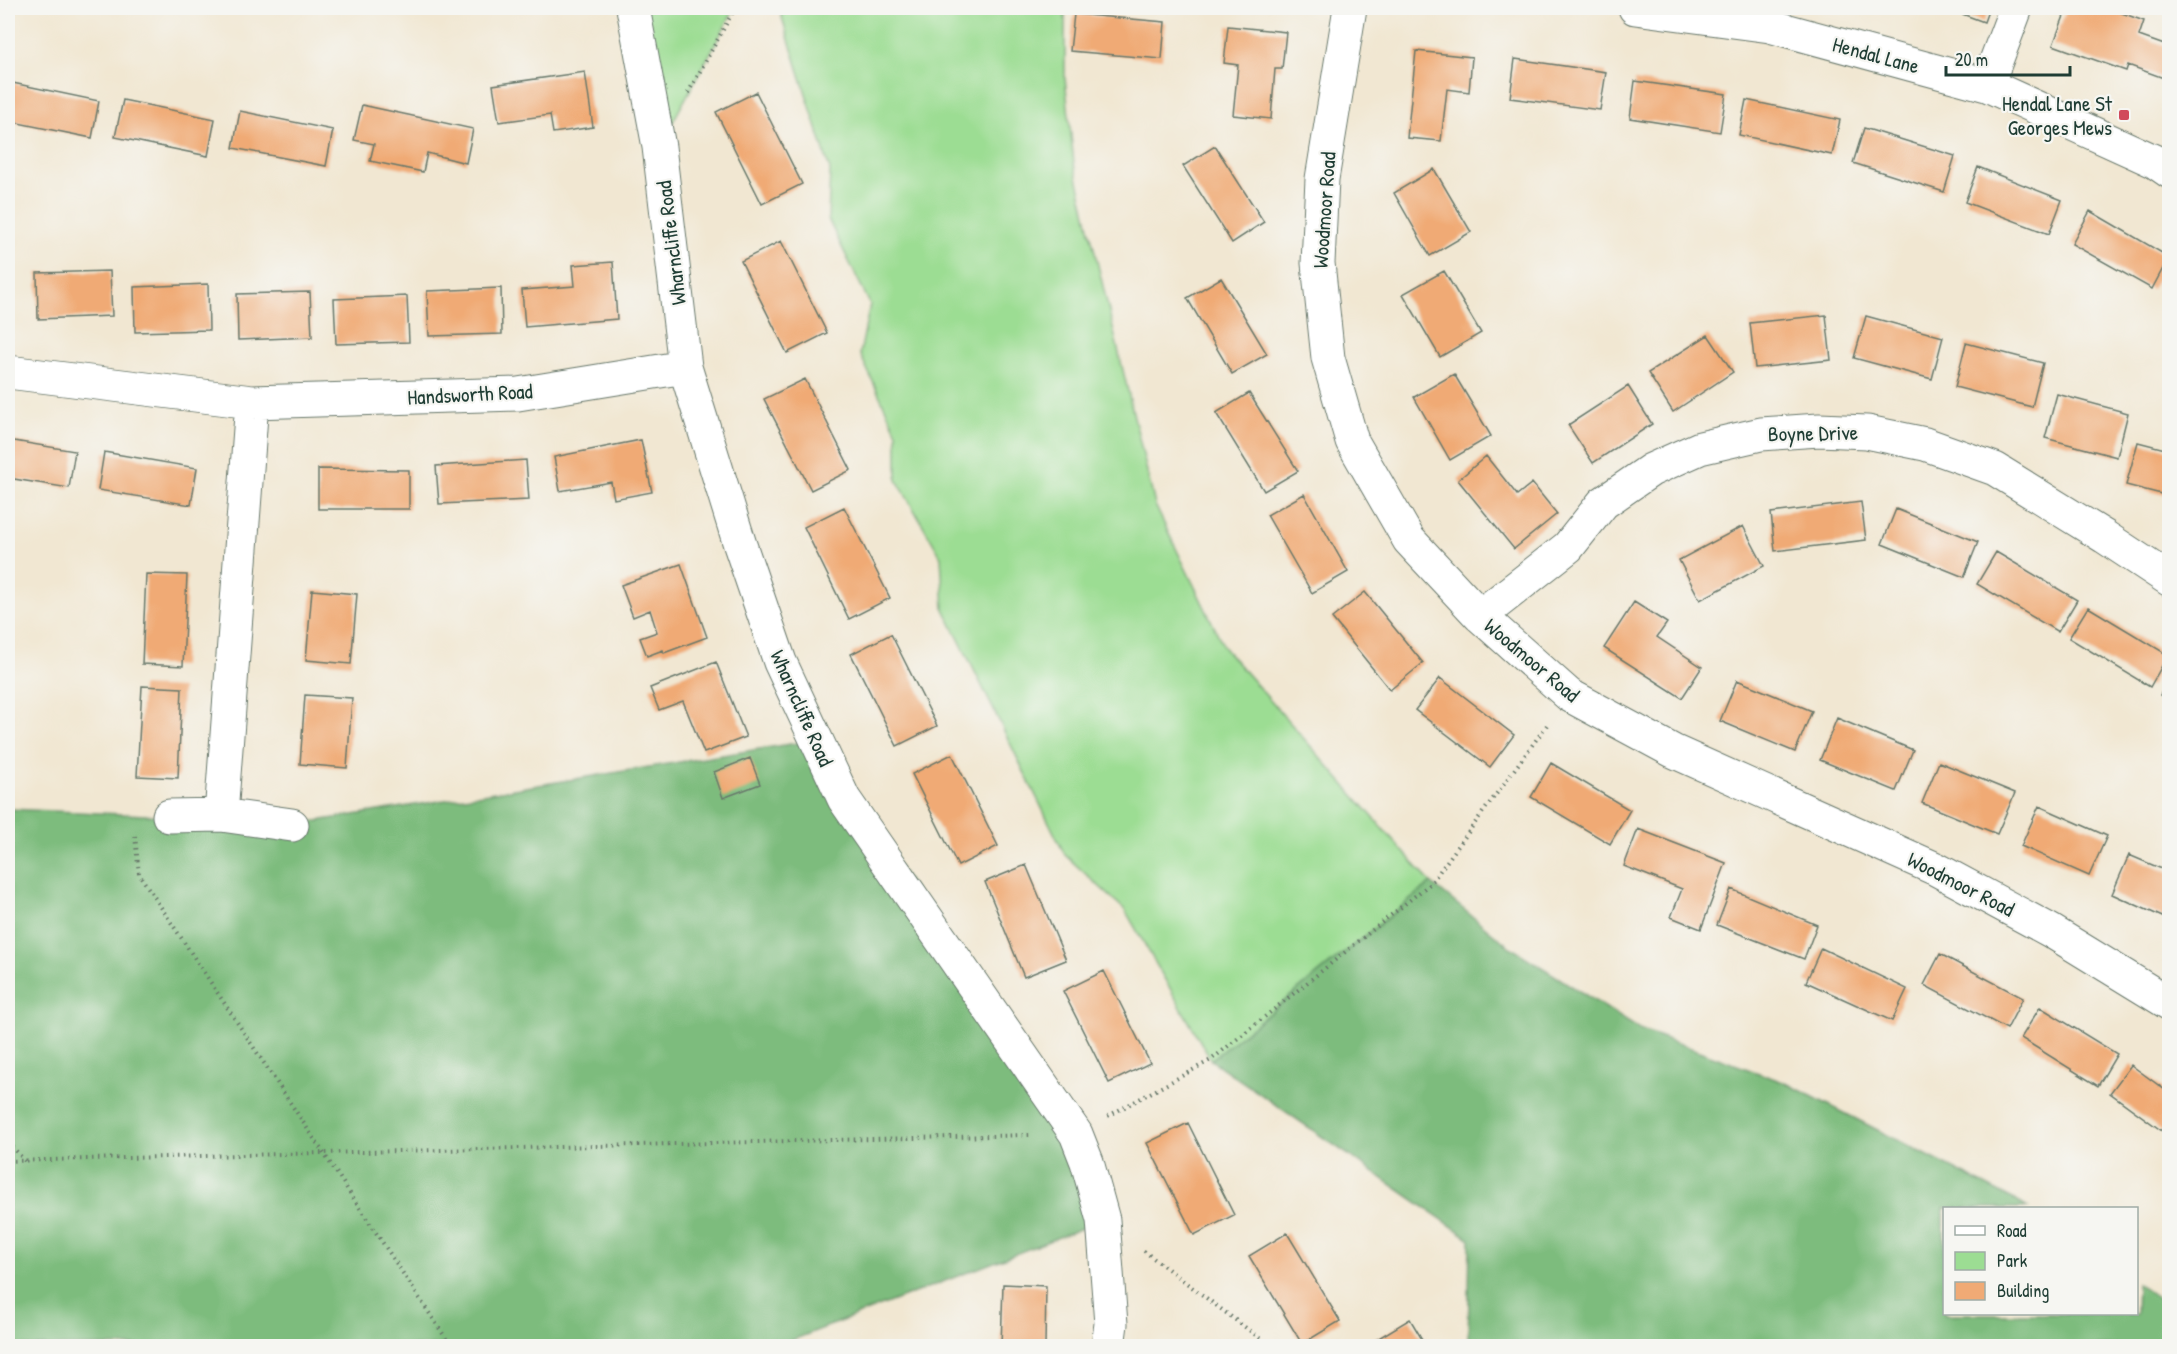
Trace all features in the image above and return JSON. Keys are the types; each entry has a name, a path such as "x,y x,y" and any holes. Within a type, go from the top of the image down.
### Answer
{"street":[{"name":"Wharncliffe Road","path":"633,8 659,147 685,367 740,545 780,662 844,799 1076,1134 1087,1162 1103,1220 1111,1324 1108,1347"},
{"name":"Woodmoor Road","path":"1350,8 1322,179 1318,263 1328,358 1352,441 1409,540 1480,616 1569,695 1673,751 1936,870 2051,931 2169,1004"},
{"name":"Hendal Lane","path":"1635,8 1770,26 1987,85 2154,161 2169,172"},
{"path":"1987,85 2016,8"},
{"name":"Handsworth Road","path":"8,372 252,402 518,394 685,367"},
{"path":"221,815 252,402"},
{"name":"Boyne Drive","path":"1480,616 1568,547 1603,503 1651,470 1700,448 1761,434 1819,430 1867,432 1925,444 1995,469 2105,537 2169,580"},
{"path":"169,816 221,815 292,825"}],"path":[{"path":"659,147 735,8"},
{"path":"8,1161 1076,1134 1211,1060 1431,883 1569,695"},
{"path":"169,816 135,834 139,874 451,1347"},
{"path":"8,1142 25,1161"},
{"path":"1103,1220 1270,1347"}],"green space":[{"path":"633,8 735,8 659,147"},
{"path":"779,8 1065,8 1065,78 1074,164 1155,505 1225,649 1431,883 1211,1060 1125,910 1065,855 944,609 941,557 897,480 897,433 860,354 870,304 828,219 830,170"},
{"path":"815,740 1046,1089 1103,1220 777,1346 8,1346 8,809 169,816 292,825"},
{"path":"1431,883 1510,947 1639,1029 1786,1083 2026,1207 1943,1207 1943,1315 2138,1315 2138,1284 2169,1306 2169,1346 1468,1346 1470,1239 1211,1060"}],"building":[{"path":"1946,8 1989,8 1984,22"},
{"path":"2067,8 2108,8 2144,21 2139,36 2167,46 2169,39 2169,80 2128,65 2126,71 2053,45"},
{"path":"1074,14 1165,22 1162,59 1070,51"},
{"path":"1228,26 1286,32 1282,69 1275,69 1271,119 1233,115 1238,65 1224,63"},
{"path":"1416,51 1472,57 1469,92 1447,89 1441,141 1407,138"},
{"path":"1515,59 1606,72 1600,110 1510,98"},
{"path":"585,72 593,127 553,133 550,115 499,122 493,85"},
{"path":"1635,81 1726,94 1720,132 1630,118"},
{"path":"8,82 99,101 92,138 8,121"},
{"path":"756,92 802,184 762,204 716,112"},
{"path":"123,100 215,119 208,156 115,137"},
{"path":"1746,100 1840,120 1832,155 1739,135"},
{"path":"362,105 473,129 466,163 427,153 423,172 370,161 374,144 354,140"},
{"path":"240,111 333,130 326,166 233,148"},
{"path":"1864,128 1955,156 1944,192 1853,163"},
{"path":"1215,146 1264,222 1232,243 1183,166"},
{"path":"1978,167 2062,200 2049,234 1965,202"},
{"path":"1434,169 1471,232 1430,256 1394,193"},
{"path":"2090,211 2169,257 2152,289 2072,244"},
{"path":"781,241 827,333 787,353 741,261"},
{"path":"8,249 11,249 10,297 8,297"},
{"path":"613,262 617,319 525,327 522,290 575,286 573,265"},
{"path":"110,271 112,316 38,319 37,273"},
{"path":"1444,271 1481,333 1440,357 1403,294"},
{"path":"1221,278 1267,354 1232,374 1187,298"},
{"path":"208,284 209,330 135,332 134,287"},
{"path":"501,288 502,334 429,336 427,291"},
{"path":"310,292 312,337 238,340 237,294"},
{"path":"407,296 409,342 336,344 334,299"},
{"path":"1826,315 1831,360 1755,368 1750,323"},
{"path":"1866,316 1943,337 1932,379 1854,358"},
{"path":"1708,335 1733,372 1673,412 1648,373"},
{"path":"1966,343 2043,363 2032,407 1955,387"},
{"path":"1454,374 1491,436 1450,460 1414,397"},
{"path":"805,379 851,470 811,490 764,399"},
{"path":"1628,386 1652,424 1593,463 1568,425"},
{"path":"1249,393 1298,471 1264,491 1216,413"},
{"path":"2057,394 2128,413 2117,457 2045,438"},
{"path":"8,440 75,451 69,488 8,478"},
{"path":"641,440 652,492 614,499 611,482 560,491 554,457"},
{"path":"2138,442 2169,450 2169,496 2126,485"},
{"path":"104,452 197,468 191,505 98,490"},
{"path":"1486,456 1517,495 1532,483 1557,514 1514,549 1458,480"},
{"path":"526,460 529,500 439,504 436,466"},
{"path":"318,469 409,470 409,509 318,509"},
{"path":"1304,494 1348,572 1312,593 1267,515"},
{"path":"1861,502 1866,540 1775,551 1771,513"},
{"path":"844,507 890,598 849,619 804,527"},
{"path":"1896,509 1978,542 1964,577 1882,544"},
{"path":"1743,526 1764,566 1700,600 1679,560"},
{"path":"1996,552 2077,600 2058,632 1977,584"},
{"path":"681,564 707,637 664,653 663,650 647,656 640,638 657,632 650,610 633,617 621,585"},
{"path":"146,574 187,575 183,666 142,664"},
{"path":"312,590 357,594 351,664 306,660"},
{"path":"1365,592 1423,663 1390,690 1332,618"},
{"path":"1634,602 1667,623 1657,637 1702,667 1682,698 1604,648"},
{"path":"2088,607 2168,655 2150,687 2069,638"},
{"path":"891,634 937,726 897,746 851,654"},
{"path":"716,662 746,737 704,753 683,701 659,710 650,688"},
{"path":"1440,678 1514,735 1490,767 1415,710"},
{"path":"1737,680 1812,711 1795,752 1720,721"},
{"path":"2169,680 2169,701 2160,695"},
{"path":"142,686 182,688 178,778 137,776"},
{"path":"305,695 352,698 347,768 300,764"},
{"path":"1837,718 1913,750 1896,791 1820,760"},
{"path":"952,754 998,846 958,866 912,774"},
{"path":"750,758 760,784 723,798 714,772"},
{"path":"1939,762 2015,793 1997,834 1922,803"},
{"path":"1551,763 1630,810 1610,844 1531,797"},
{"path":"2039,806 2107,836 2089,876 2021,846"},
{"path":"1638,829 1726,863 1701,929 1671,917 1682,889 1624,866"},
{"path":"2129,855 2169,872 2169,920 2112,894"},
{"path":"1026,865 1066,960 1024,977 985,882"},
{"path":"1731,889 1817,925 1804,959 1717,925"},
{"path":"1821,948 1907,989 1892,1021 1806,982"},
{"path":"1940,954 2023,998 2007,1029 1924,985"},
{"path":"1104,971 1150,1063 1109,1083 1063,991"},
{"path":"2040,1007 2117,1054 2098,1086 2021,1038"},
{"path":"2131,1065 2169,1093 2169,1136 2110,1093"},
{"path":"1188,1123 1234,1215 1194,1235 1147,1143"},
{"path":"1287,1233 1340,1321 1302,1344 1249,1256"},
{"path":"1003,1284 1046,1286 1045,1346 1001,1346"},
{"path":"1410,1319 1426,1346 1374,1346 1372,1342"}],"place":[{"name":"Hendal Lane St Georges Mews","path":"2124,115"}]}
